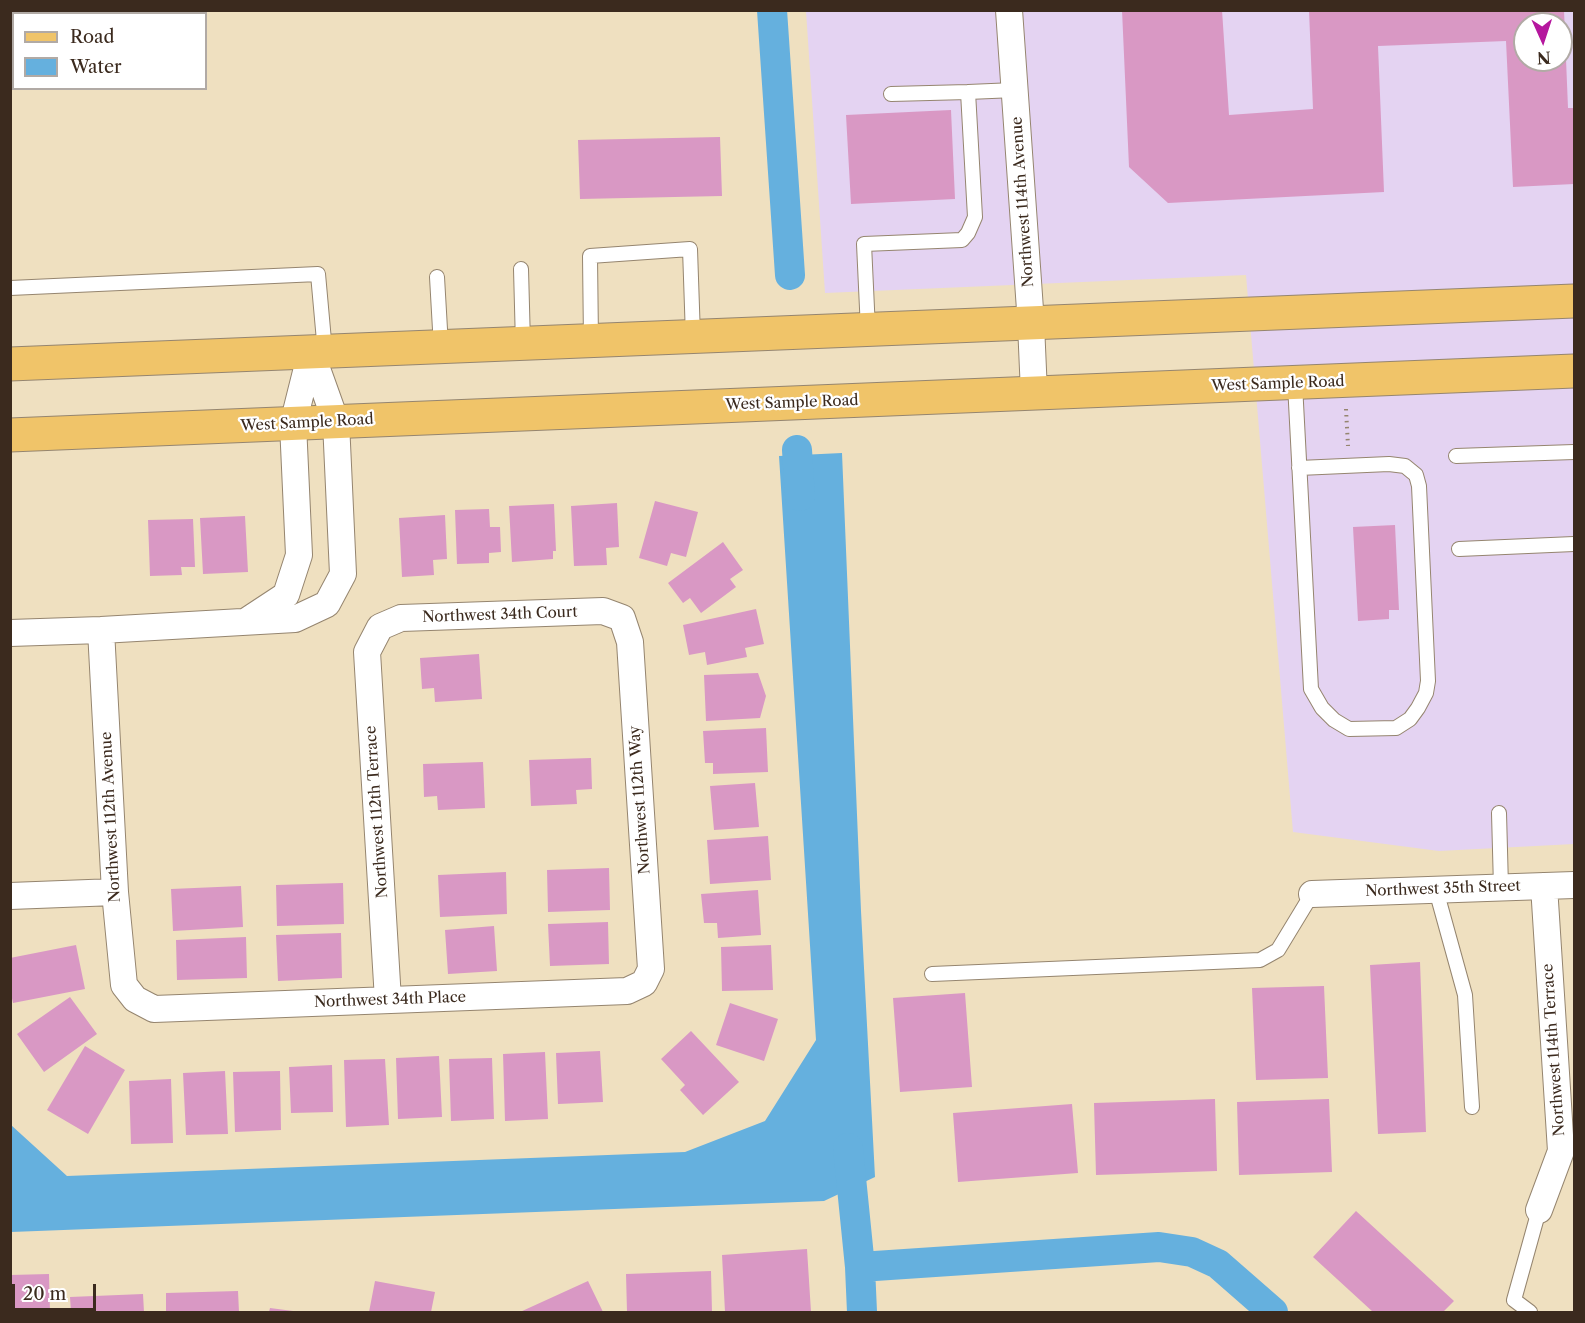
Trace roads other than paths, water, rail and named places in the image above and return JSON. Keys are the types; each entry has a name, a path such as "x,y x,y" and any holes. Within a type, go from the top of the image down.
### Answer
{"main road":[{"path":"10,364 1575,301"},
{"name":"West Sample Road","path":"10,435 1575,372"}],"street":[{"name":"Northwest 114th Avenue","path":"1010,10 1034,393"},
{"path":"10,633 295,619 327,604 343,574 336,422 318,352"},
{"path":"245,622 286,595 299,555 293,424 318,352"},
{"name":"Northwest 34th Court","path":"380,627 401,618 603,611 622,618"},
{"name":"Northwest 112th Way","path":"622,618 630,642 651,969 645,983"},
{"name":"Northwest 112th Terrace","path":"380,627 367,652 388,1000"},
{"name":"Northwest 112th Avenue","path":"101,630 115,892 124,985 135,999"},
{"name":"Northwest 35th Street","path":"1312,894 1575,885"},
{"name":"Northwest 114th Terrace","path":"1539,1210 1561,1151 1544,886"},
{"path":"10,896 115,892"},
{"name":"Northwest 34th Place","path":"135,999 154,1009 627,991 645,983"}],"lane":[{"path":"891,94 1015,90"},
{"path":"868,330 864,244 962,240 975,217 968,92"},
{"path":"591,341 590,256 690,249 693,337"},
{"path":"521,270 523,344"},
{"path":"10,288 318,274 318,352"},
{"path":"437,277 441,347"},
{"path":"1294,384 1311,689 1322,708 1349,729 1396,728 1410,719 1418,708 1426,693 1428,681 1419,486 1416,475 1405,466 1389,464 1299,468"},
{"path":"1455,456 1575,452"},
{"path":"1459,549 1575,544"},
{"path":"1499,813 1501,887"},
{"path":"1436,890 1465,996 1472,1107"},
{"path":"932,974 1260,960 1278,950 1312,894"},
{"path":"1530,1312 1514,1300 1539,1210"}],"water":[{"path":"842,453 861,911 875,1177 824,1201 11,1232 11,1125 67,1176 685,1152 765,1121 816,1040 779,456"}],"waterway":[{"path":"772,10 790,275"},
{"path":"797,450 800,496"},
{"path":"848,1148 860,1267 862,1312"},
{"path":"860,1267 1159,1247 1192,1252 1218,1264 1273,1312"}]}
